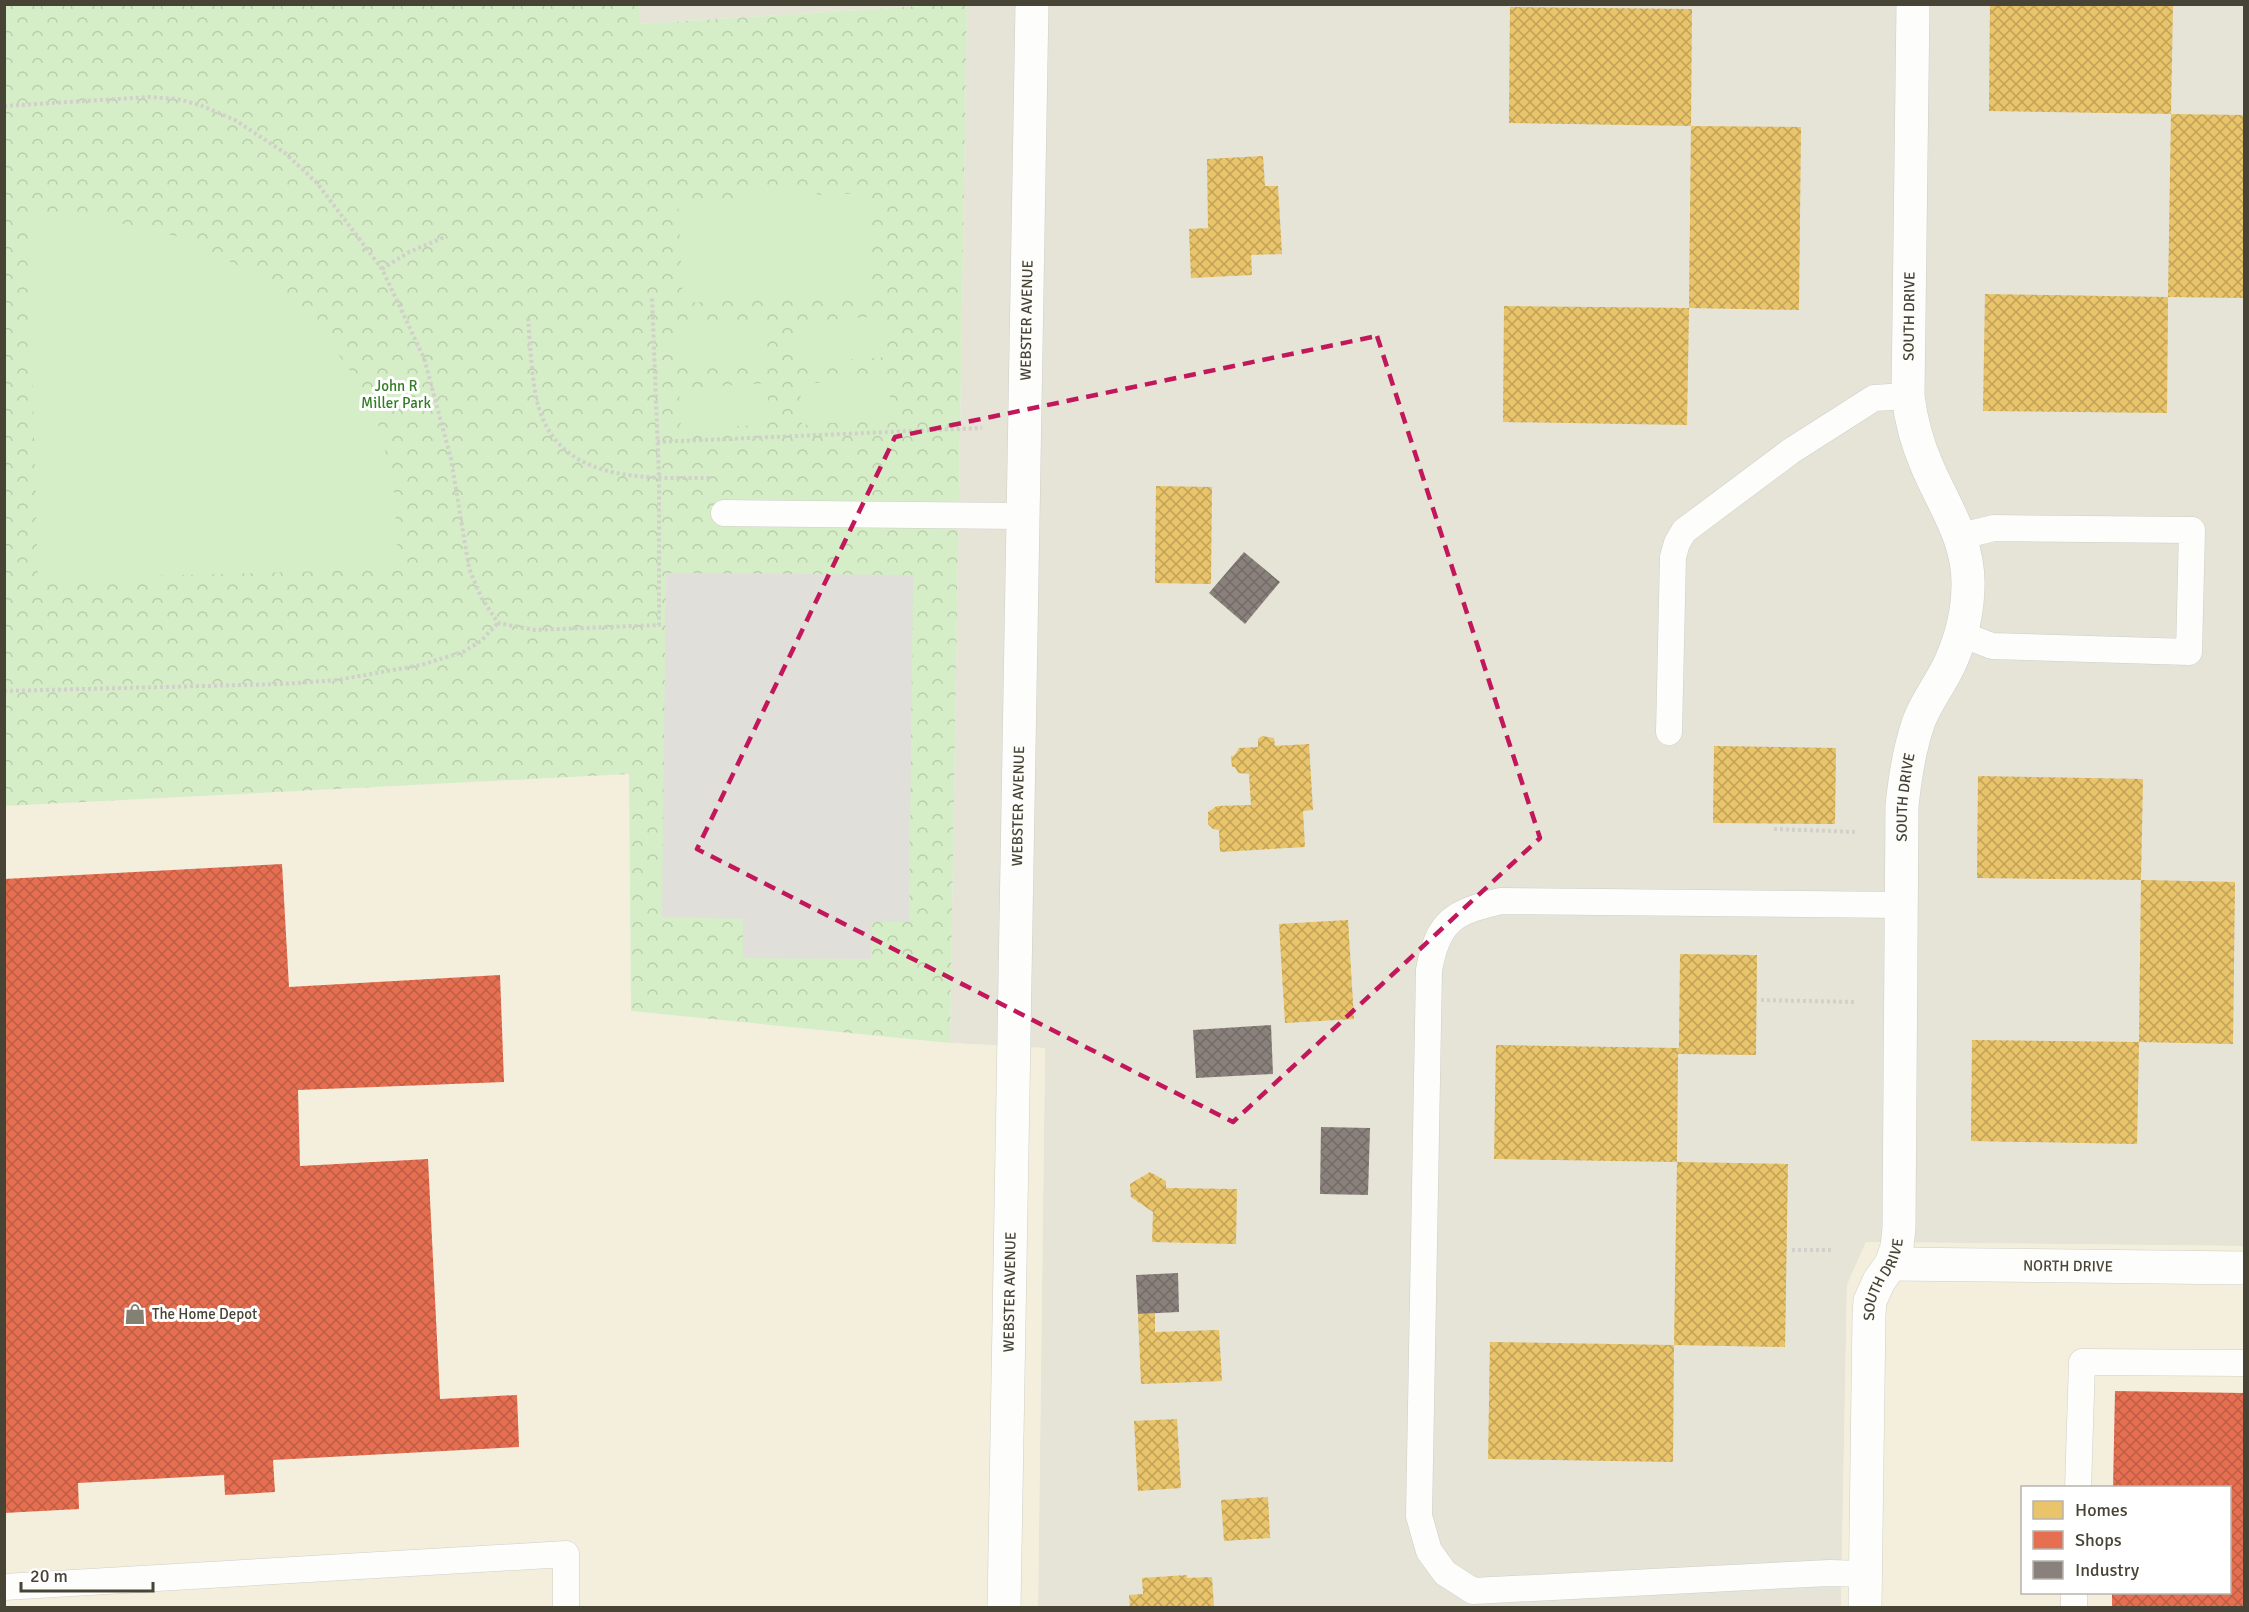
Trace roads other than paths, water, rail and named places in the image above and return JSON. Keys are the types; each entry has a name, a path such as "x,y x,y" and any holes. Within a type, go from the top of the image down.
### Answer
{"street":[{"name":"WEBSTER AVENUE","path":"1004,1608 1032,4"},
{"name":"SOUTH DRIVE","path":"1865,1608 1870,1301 1879,1281 1891,1264 1897,1247 1899,1228 1902,806 1905,771 1920,719 1951,661 1967,607 1968,584 1961,536 1917,441 1911,422 1908,396 1913,4"},
{"name":"NORTH DRIVE","path":"1891,1264 2244,1268"}],"lane":[{"path":"1669,732 1673,557 1684,531 1791,450 1874,398 1908,396"},
{"path":"724,513 1022,516"},
{"path":"1960,634 1992,646 2189,652 2192,530 1994,528 1961,536"},
{"path":"1866,1574 1473,1591 1445,1573 1430,1551 1419,1516 1429,970 1433,948 1443,928 1456,915 1501,901 1901,905"},
{"path":"2078,1486 2082,1362 2244,1363"},
{"path":"4,1587 566,1554 566,1608"}],"place":[{"name":"The Home Depot","path":"135,1314"}],"park label":[{"name":"John R Miller Park","path":"396,394"}]}
